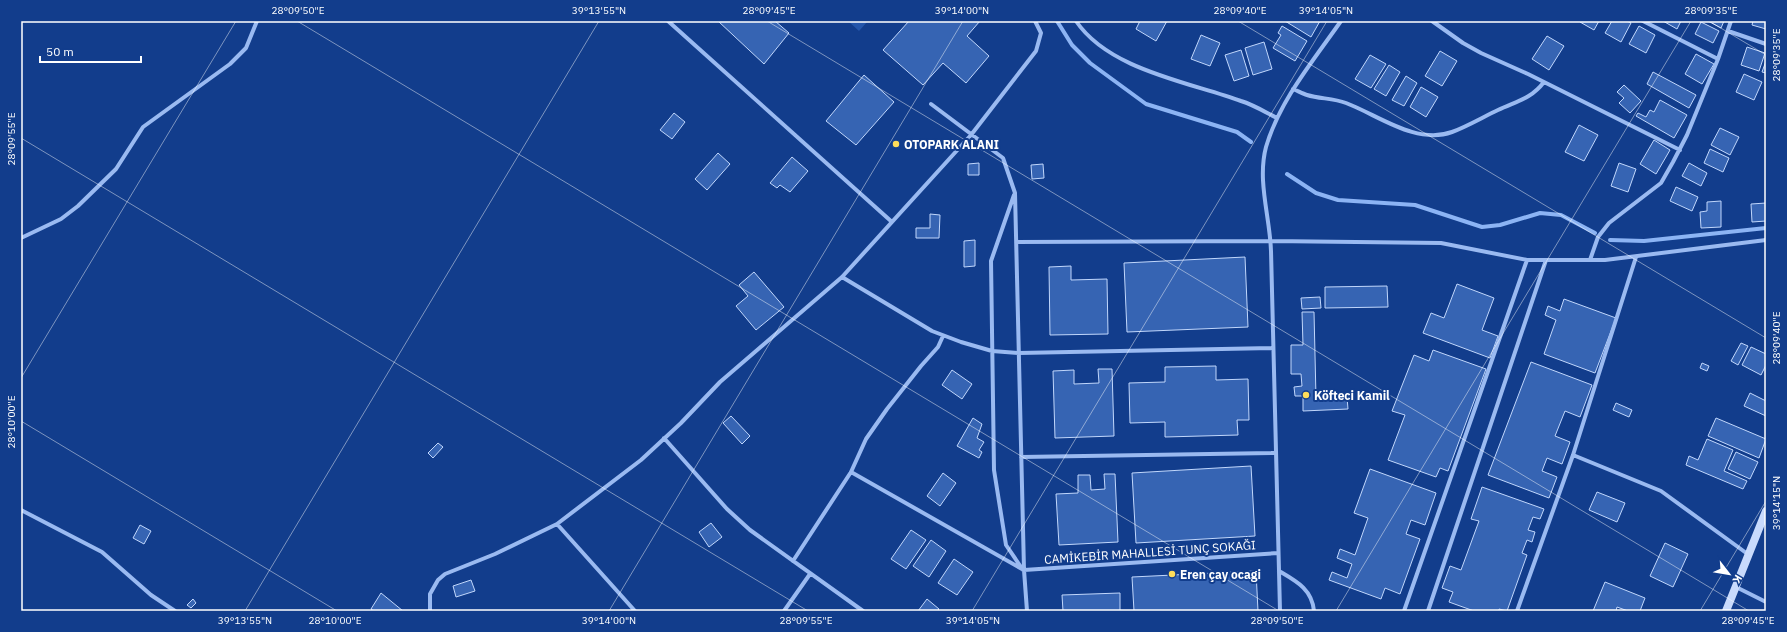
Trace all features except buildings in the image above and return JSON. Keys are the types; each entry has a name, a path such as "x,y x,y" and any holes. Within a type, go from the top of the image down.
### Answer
{"main road":[{"path":"1726,611 1766,511"}],"street":[{"path":"21,238 61,219 78,206 116,169 143,127 230,64 246,48 257,21"},
{"path":"668,21 892,222"},
{"path":"430,611 430,594 438,580 445,574 495,554 557,524 641,460 720,382 842,277 971,135 1036,51 1041,33 1035,21"},
{"path":"1076,21 1083,31 1102,48 1138,67 1243,101 1277,118"},
{"path":"1280,611 1270,241 1263,167 1266,148 1277,118 1293,90 1341,21"},
{"path":"1432,21 1463,43 1680,150"},
{"path":"1643,21 1718,59"},
{"path":"1590,260 1598,237 1609,223 1661,183 1680,150 1718,59 1732,21"},
{"path":"1728,31 1766,44"},
{"path":"1293,90 1307,95 1335,98 1409,131 1424,134 1438,134 1451,132 1507,106 1524,100 1536,92 1544,82"},
{"path":"931,104 961,125 971,135 1003,158 1015,193 1024,570 1027,611"},
{"path":"1015,193 991,261 994,470 1006,545 1024,570"},
{"path":"1016,242 1270,241 1441,243 1527,260 1590,260 1636,257 1766,240"},
{"path":"1517,611 1573,455 1636,257"},
{"path":"1404,611 1527,260"},
{"path":"1428,611 1546,260"},
{"path":"842,277 932,331 943,336 992,351 1019,353 1273,348"},
{"path":"792,561 851,472 866,439 887,409 938,347 943,336"},
{"path":"664,438 727,509 750,530 863,611"},
{"path":"1021,456 1276,453"},
{"path":"1573,455 1661,491 1749,555"},
{"path":"851,472 1024,570"},
{"path":"21,510 102,552 151,595 175,611"},
{"path":"557,524 635,611"},
{"name":"CAMİKEBİR MAHALLESİ TUNÇ SOKAĞI","path":"1024,570 1278,553"},
{"path":"1279,571 1301,584 1309,593 1314,611"},
{"path":"784,611 810,574"},
{"path":"1736,587 1766,602"}],"shaded area":[{"path":"848,21 868,21 859,31"}],"waterway":[{"path":"1057,21 1072,45 1090,63 1146,104 1237,132 1251,142"},
{"path":"1287,174 1316,193 1338,200 1415,205 1482,227 1500,225 1540,213 1561,215 1595,233"},
{"path":"1610,240 1644,241 1766,228"}],"place":[{"name":"OTOPARK ALANI","path":"896,144"},
{"name":"Köfteci Kamil","path":"1306,395"},
{"name":"Eren çay ocagi","path":"1172,574"}]}
